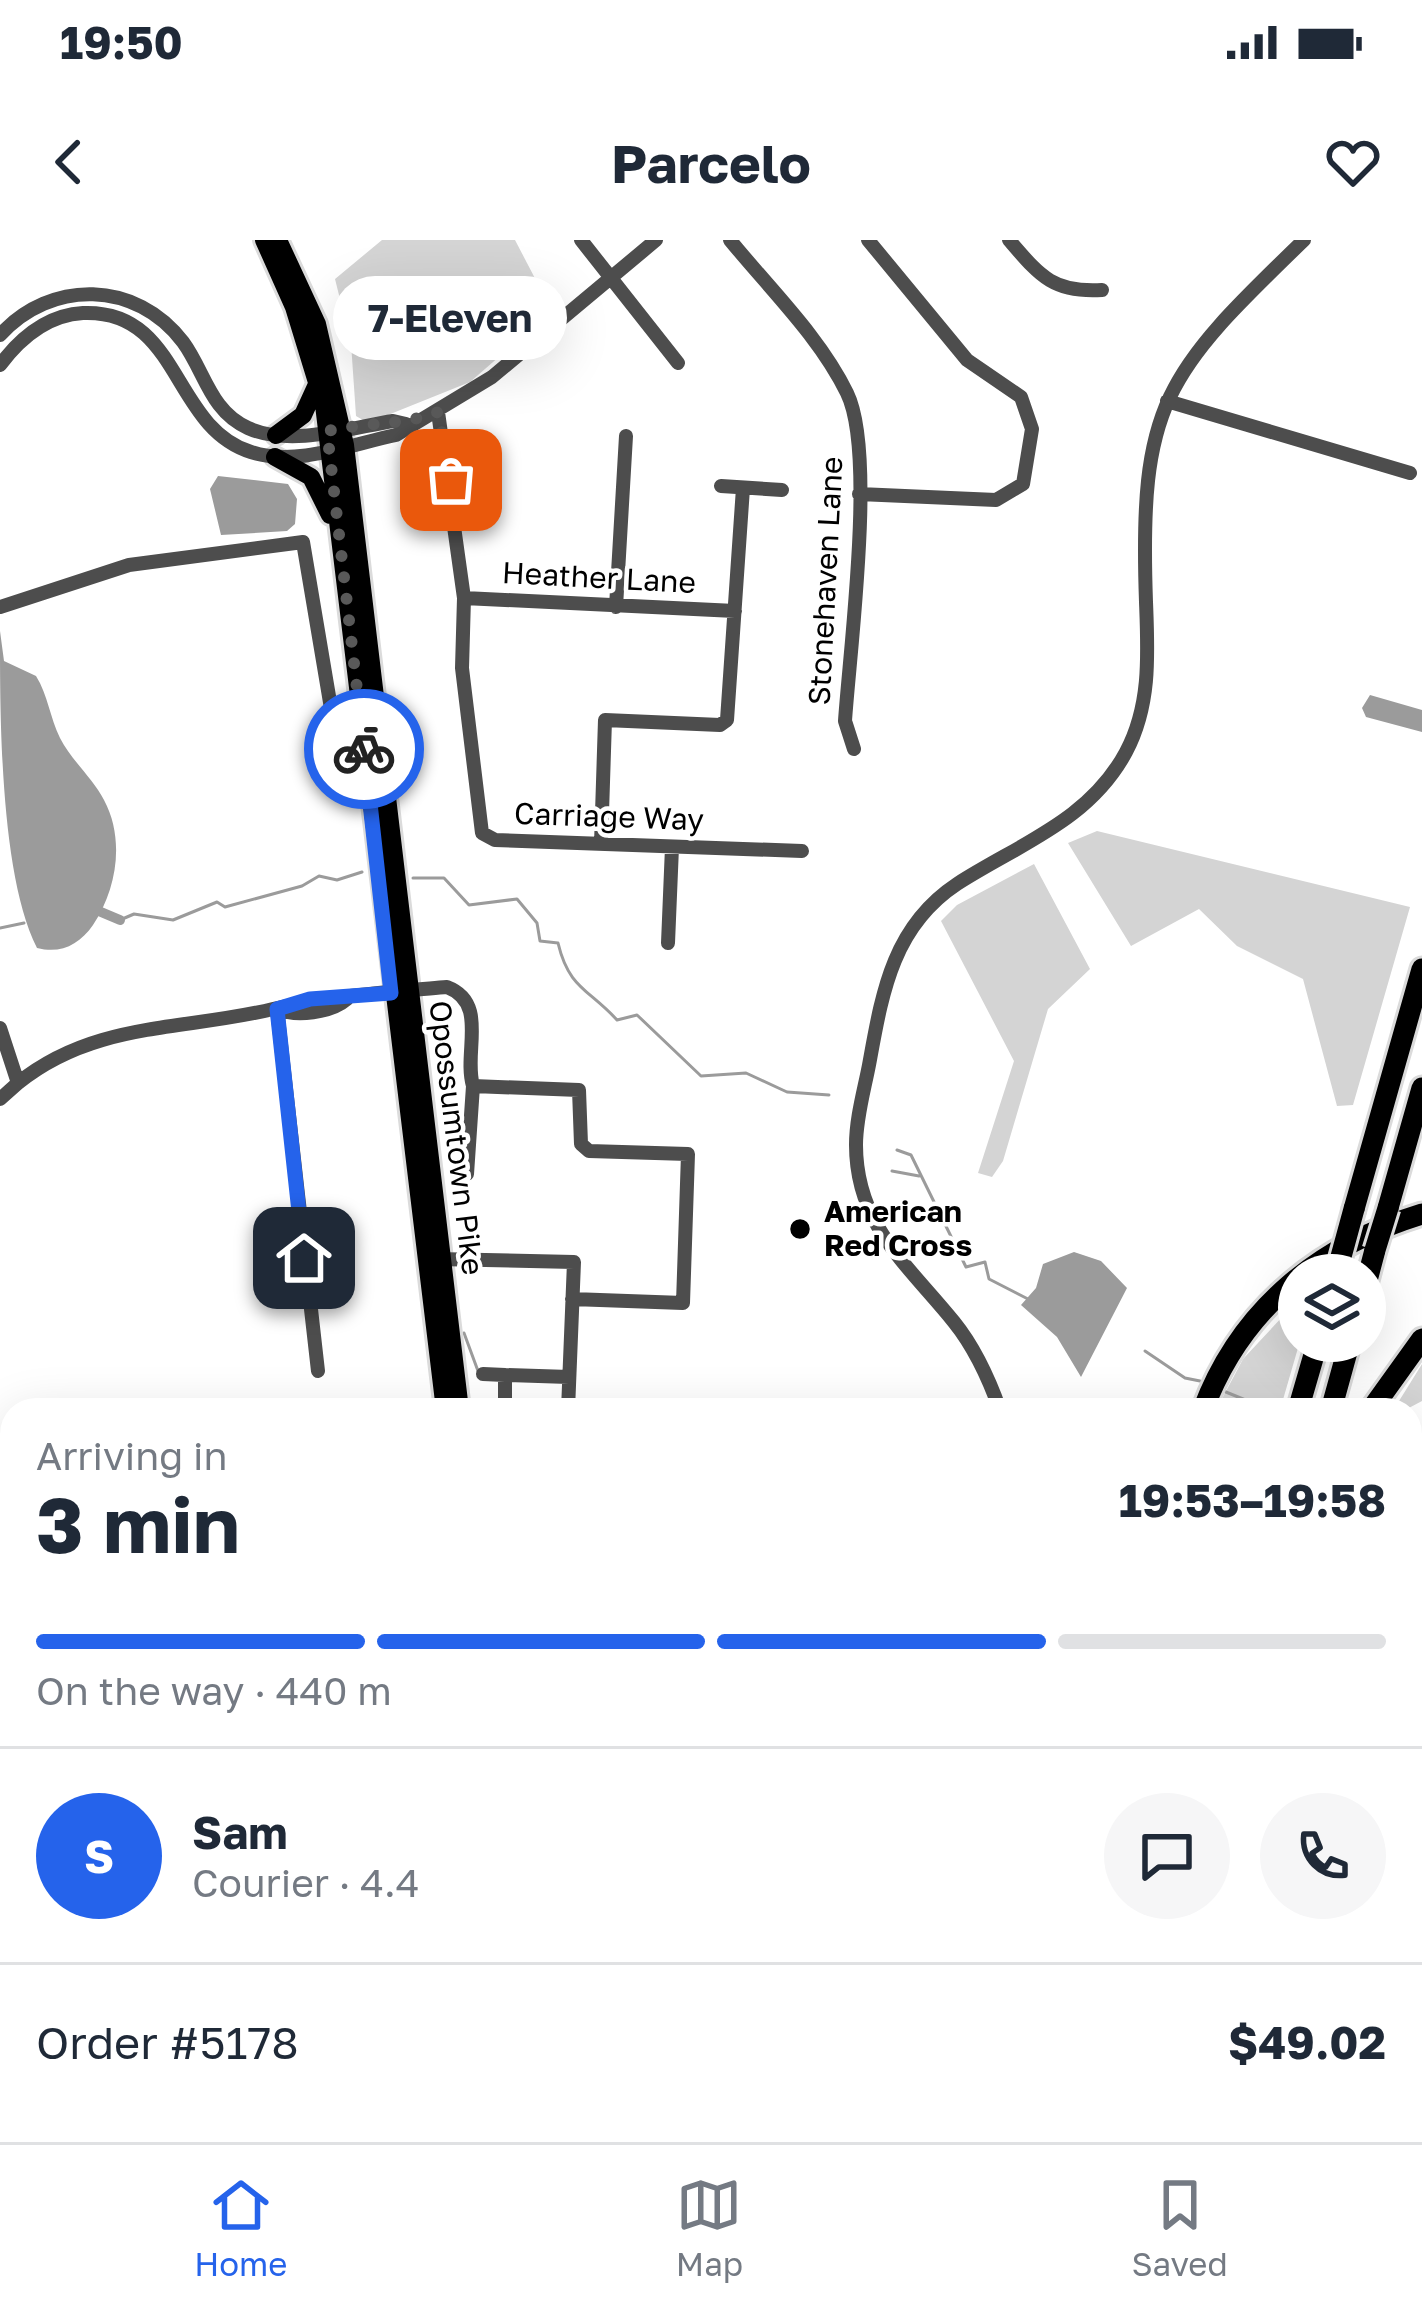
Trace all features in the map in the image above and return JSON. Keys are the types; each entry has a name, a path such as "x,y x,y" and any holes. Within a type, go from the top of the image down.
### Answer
{"highway":[{"path":"1342,1254 1422,969"},
{"path":"1375,1254 1422,1088"},
{"path":"1209,1398 1239,1339 1284,1288 1347,1243 1422,1214"},
{"path":"1380,1398 1422,1339"},
{"path":"1301,1398 1312,1362"},
{"path":"1334,1398 1344,1362"}],"main road":[{"name":"Opossumtown Pike","path":"264,240 319,380 336,438 340,544 433,1260 444,1398"},
{"name":"Opossumtown Pike","path":"278,240 317,324 336,438 399,992"},
{"path":"276,435 303,415 319,380"},
{"path":"274,457 317,483 340,544"},
{"name":"Opossumtown Pike","path":"433,1260 458,1398"}],"street":[{"path":"581,240 678,362"},
{"path":"0,365 31,332 79,313 112,316 140,327 212,428 235,446 274,457 438,412 492,377 656,240"},
{"name":"Stonehaven Lane","path":"730,240 833,368 849,396 860,433 845,721 854,749"},
{"path":"859,494 996,500 1023,484 1032,429 1021,397 967,360 868,240"},
{"path":"1010,240 1037,273 1070,292 1102,290"},
{"path":"995,1398 970,1344 892,1253 870,1217 857,1163 859,1114 884,982 907,934 944,893 1086,806 1133,738 1146,688 1148,465 1167,400 1202,342 1304,240"},
{"path":"0,335 22,314 54,298 107,294 154,314 192,357 213,399 246,428 276,435 336,438"},
{"path":"170,368 192,357"},
{"path":"1167,400 1411,473"},
{"name":"Carriage Way","path":"438,412 464,598 462,668 482,833 490,839 802,851"},
{"path":"616,607 626,436"},
{"path":"721,486 782,490"},
{"path":"735,611 743,488"},
{"path":"0,608 129,566 303,542 308,550 334,727"},
{"name":"Heather Lane","path":"464,598 735,611 724,724 605,720 601,844"},
{"path":"668,943 672,847"},
{"path":"0,1099 53,1059 118,1032 277,1009 312,1011 337,1007 347,999 447,987 466,1001 473,1086 467,1174"},
{"path":"277,1009 318,1371"},
{"path":"0,1028 18,1083"},
{"path":"473,1086 579,1090 581,1144 589,1150 688,1154 683,1304 572,1299"},
{"path":"433,1260 574,1262 568,1398"},
{"path":"483,1374 569,1377"},
{"path":"505,1375 505,1398"}],"shaded area":[{"path":"382,240 515,240 552,311 470,382 368,423 356,416 351,343 335,279"},
{"path":"218,476 288,484 297,499 295,524 287,531 221,535 210,489"},
{"path":"0,631 4,661 36,676 60,738 99,792 115,831 108,896 82,938 62,949 37,948 16,880 5,794"},
{"path":"1370,695 1422,710 1422,732 1366,717 1362,708"},
{"path":"1097,831 1410,907 1353,1105 1337,1106 1303,979 1237,946 1199,909 1131,946 1068,843"},
{"path":"1034,864 1090,969 1048,1009 1003,1161 992,1177 978,1173 1014,1061 941,921 957,905"},
{"path":"1074,1252 1101,1261 1127,1288 1081,1377 1057,1337 1021,1305 1036,1288 1043,1264"},
{"path":"1278,1322 1278,1362 1294,1362 1283,1398 1222,1398 1243,1359"},
{"path":"1422,1364 1422,1398 1401,1398"}],"waterway":[{"path":"120,920 134,914 173,920 217,902 225,907 302,886 319,876 337,880 362,872"},
{"path":"413,878 444,878 469,905 517,899 537,923 540,941 558,943 568,970 581,987 617,1020 637,1015 701,1076 746,1073 787,1092 829,1095"},
{"path":"101,912 120,920"},
{"path":"0,928 24,923"},
{"path":"897,1150 911,1155 966,1267 985,1262 989,1279 1028,1299"},
{"path":"892,1171 919,1176"},
{"path":"464,1333 478,1371"},
{"path":"1145,1351 1185,1378 1200,1381"},
{"path":"1221,1390 1241,1398"}],"way so far":[{"path":"364,749 327,431 393,421 406,424 438,412 451,480"}],"place":[{"name":"7-Eleven","path":"451,480"},
{"name":"American Red Cross","path":"800,1229"}],"route":[{"path":"304,1258 277,1009 310,999 391,993 364,749"}]}
